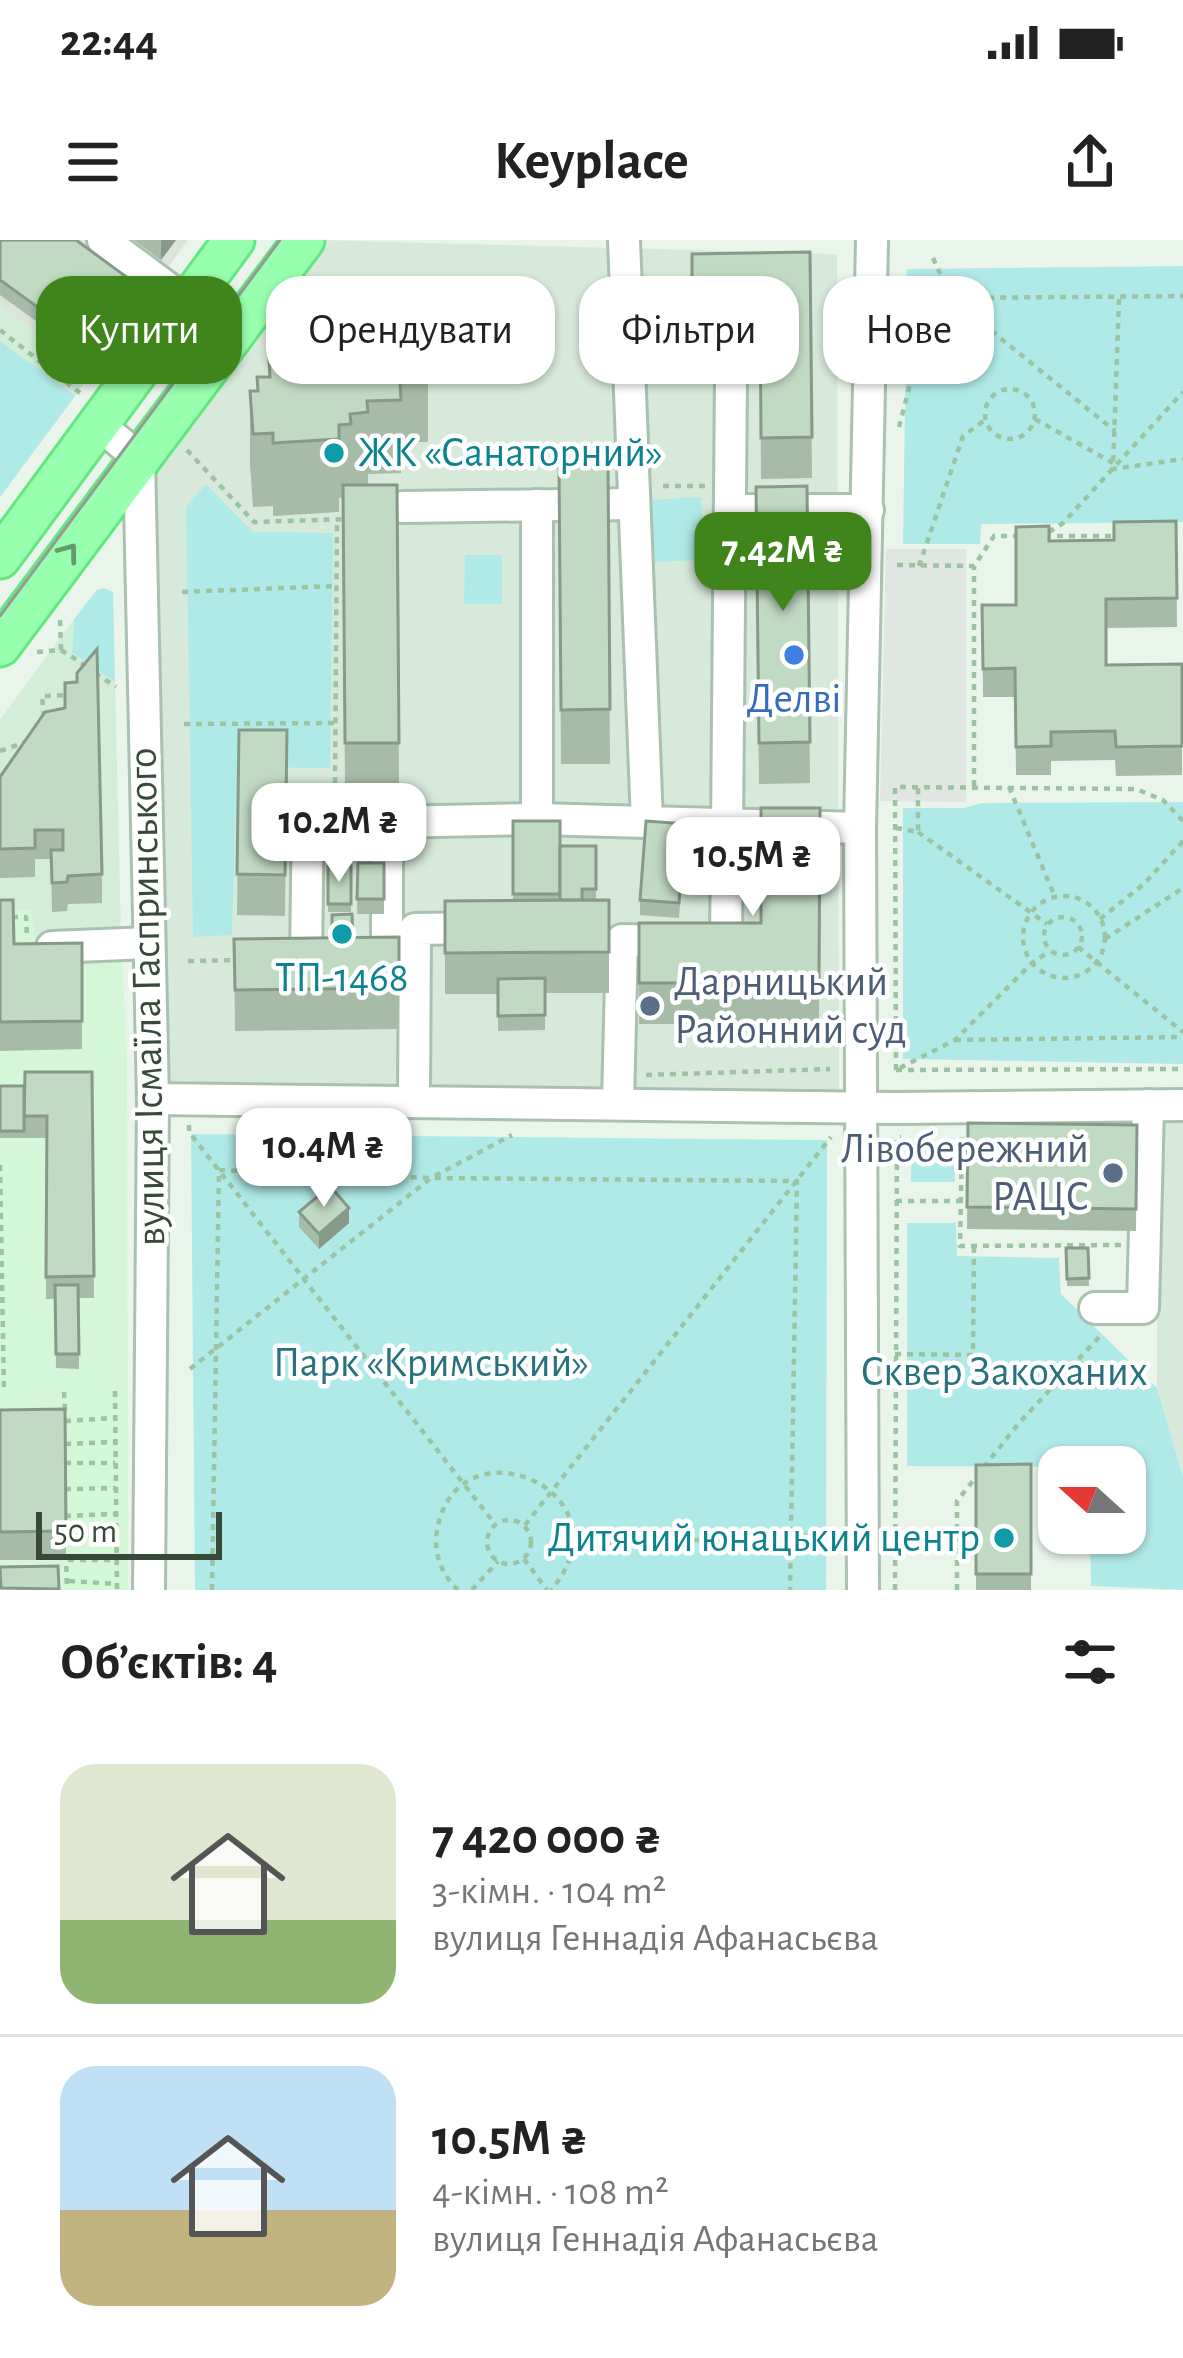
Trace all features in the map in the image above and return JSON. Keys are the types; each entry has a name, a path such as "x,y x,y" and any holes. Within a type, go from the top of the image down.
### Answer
{"main road":[{"path":"208,276 235,240"},
{"path":"10,650 140,458 304,240"},
{"path":"0,558 92,411 116,384"}],"street":[{"path":"103,240 152,276"},
{"path":"624,240 647,823"},
{"path":"863,1590 860,828 872,240"},
{"path":"618,1102 611,934 726,942 731,384"},
{"path":"92,411 140,458"},
{"name":"вулиця Ісмаїла Гаспринського","path":"140,458 153,1099 149,1590"},
{"path":"403,507 537,505 634,495"},
{"path":"730,498 868,510"},
{"path":"537,505 537,819"},
{"path":"308,811 306,958 379,955 415,929 507,928"},
{"path":"414,1101 379,955 388,822 537,819 860,828"},
{"path":"52,947 149,943"},
{"path":"153,1099 1183,1105"},
{"path":"1111,1308 1143,1308 1148,1105"}],"path":[{"path":"933,258 941,276"},
{"path":"994,298 1183,296"},
{"path":"1113,466 1119,297"},
{"path":"0,330 92,411"},
{"path":"994,333 1114,431"},
{"path":"898,427 910,384"},
{"path":"1035,419 1026,434 1010,439 994,434 985,420 987,404 1005,388 1028,396 1035,419 1113,466 1183,460"},
{"path":"1044,536 1063,523 1183,392"},
{"path":"919,566 963,436 985,420"},
{"path":"179,440 254,522 384,518 403,507"},
{"path":"634,495 730,498"},
{"path":"308,811 335,784 337,519"},
{"path":"974,786 974,566 994,536 1137,536"},
{"path":"897,565 974,566"},
{"path":"182,592 336,586"},
{"path":"60,617 61,650"},
{"path":"10,650 61,650 119,688"},
{"path":"87,684 96,673"},
{"path":"45,730 42,696 79,694"},
{"path":"184,724 336,723"},
{"path":"0,751 40,737 27,756"},
{"path":"917,832 918,785"},
{"path":"896,1070 896,787 1136,789 1163,800 1180,815"},
{"path":"1009,787 1054,897"},
{"path":"896,828 917,832 1047,924"},
{"path":"1100,919 1144,884 1183,841"},
{"path":"1105,939 1183,888"},
{"path":"1054,897 1080,899 1100,919 1105,939 1088,972 1064,979 1031,963 1023,943 1032,911 1054,897"},
{"path":"0,917 26,916 28,948 52,947"},
{"path":"1058,917 1072,918 1082,935 1078,947 1062,956 1050,951 1043,935 1047,924 1058,917"},
{"path":"1078,947 1183,1034"},
{"path":"896,1070 955,1040 1031,963 1050,951"},
{"path":"188,961 306,958"},
{"path":"955,1040 1183,1034"},
{"path":"896,1070 1183,1069"},
{"path":"189,1132 495,1524"},
{"path":"190,1369 431,1178 512,1135"},
{"path":"962,1136 960,1246 1145,1245"},
{"path":"525,1525 831,1137"},
{"path":"895,1590 897,1137"},
{"path":"0,1165 4,1393"},
{"path":"219,1170 431,1178 797,1180"},
{"path":"212,1590 219,1170"},
{"path":"790,1590 797,1180"},
{"path":"896,1201 961,1201"},
{"path":"895,1354 973,1355 974,1246"},
{"path":"957,1590 957,1501 1111,1308"},
{"path":"66,1581 117,1587 115,1391"},
{"path":"64,1392 65,1516 116,1514"},
{"path":"65,1421 115,1418"},
{"path":"65,1444 115,1442"},
{"path":"65,1463 116,1462"},
{"path":"458,1590 439,1563 435,1541 439,1519 449,1499 484,1474 527,1475 554,1491 571,1522 568,1566 549,1590 524,1559"},
{"path":"65,1489 128,1487"},
{"path":"510,1519 525,1525 532,1542 524,1559 515,1564 491,1555 487,1539 495,1524 510,1519"},
{"path":"573,1544 829,1535"},
{"path":"67,1590 66,1540 116,1538"},
{"path":"66,1560 116,1560"},
{"path":"472,1590 498,1561"}],"shaded area":[{"path":"0,240 188,240 162,276 36,276 36,332 0,305"},
{"path":"319,240 837,254 837,276 823,276 823,384 837,384 839,1091 162,1089 147,472 212,384 242,384 242,344 266,311 266,384 555,384 555,276 292,276"},
{"path":"0,305 36,332 36,384 84,384 0,497"},
{"path":"886,549 966,549 966,802 880,801"},
{"path":"74,619 72,653 115,682 121,935 36,939 31,910 0,911 0,720"},
{"path":"31,910 121,935 127,1056 128,1590 0,1590 0,911"},
{"path":"1157,1117 1183,1117 1183,1477 1157,1388"}],"green space":[{"path":"1183,266 1183,522 981,524 980,544 903,544 905,384 994,384 994,276 907,276 907,269"},
{"path":"0,341 36,367 36,384 59,384 75,396 0,497"},
{"path":"206,484 253,532 333,533 330,768 237,767 232,935 193,937 186,507"},
{"path":"701,497 704,560 653,562 650,500"},
{"path":"465,555 502,555 502,604 464,604"},
{"path":"97,590 113,592 115,682 72,653 74,619"},
{"path":"1183,802 1183,1064 903,1059 903,808"},
{"name":"Парк «Кримський»","path":"191,1134 827,1140 826,1590 195,1590"},
{"path":"911,1144 955,1144 955,1182 911,1182"},
{"name":"Сквер Закоханих","path":"907,1223 956,1223 957,1256 1059,1258 1061,1294 1157,1388 1183,1477 1183,1590 1091,1586 1090,1554 1146,1554 1146,1446 1038,1446 1038,1467 907,1466"}],"building":[{"path":"0,240 76,240 125,276 36,276 36,306 0,280"},
{"path":"810,252 812,437 761,438 761,384 799,384 799,276 692,276 692,254"},
{"path":"257,377 266,377 266,384 400,384 401,400 367,401 368,412 350,414 351,424 339,425 339,439 273,443 273,433 253,434 250,391 258,391"},
{"path":"608,465 610,709 561,710 559,466"},
{"path":"343,485 397,485 399,743 345,743"},
{"path":"807,486 810,742 759,743 756,487"},
{"path":"1176,521 1177,598 1106,599 1106,665 1182,664 1182,746 1116,747 1115,731 1051,732 1051,746 1016,747 1015,668 983,669 982,605 1016,605 1016,527 1049,526 1049,541 1114,540 1114,522"},
{"path":"97,649 102,874 68,876 67,882 52,883 51,850 63,850 63,830 35,830 35,848 0,849 0,777 45,712 65,708 65,683 77,682 77,673"},
{"path":"239,730 287,730 285,875 237,874"},
{"path":"761,808 820,808 819,983 639,983 639,923 761,923"},
{"path":"513,821 560,821 560,894 513,894"},
{"path":"646,821 685,824 679,903 640,900"},
{"path":"560,846 596,846 596,889 582,889 582,900 560,900"},
{"path":"358,863 384,863 384,899 357,899"},
{"path":"328,866 351,866 351,904 328,904"},
{"path":"0,900 13,900 14,944 82,943 82,1021 0,1022"},
{"path":"609,900 609,952 445,953 445,901"},
{"name":"ТП-1468","path":"352,914 353,937 332,938 332,915"},
{"path":"399,937 399,988 235,990 234,939"},
{"path":"545,978 545,1015 498,1016 498,979"},
{"path":"25,1072 92,1072 94,1276 46,1277 47,1116 24,1116"},
{"path":"0,1086 24,1086 24,1131 0,1131"},
{"path":"968,1123 1137,1125 1136,1209 967,1207"},
{"path":"330,1186 349,1208 319,1234 299,1212"},
{"path":"1066,1248 1088,1248 1089,1278 1067,1279"},
{"path":"55,1285 78,1285 79,1354 56,1354"},
{"path":"65,1409 66,1531 0,1532 0,1410"},
{"name":"Дитячий юнацький центр","path":"1031,1464 1031,1574 976,1574 976,1465"},
{"path":"58,1566 59,1589 1,1588 0,1567"}],"tram line":[{"path":"0,616 280,240"}],"place":[{"name":"ЖК «Санаторний»","path":"334,453"},
{"name":"Делві","path":"794,655"},
{"name":"ТП-1468","path":"342,934"},
{"name":"Дарницький Районний суд","path":"650,1006"},
{"name":"Лівобережний РАЦС","path":"1113,1173"},
{"name":"Дитячий юнацький центр","path":"1004,1538"}]}
